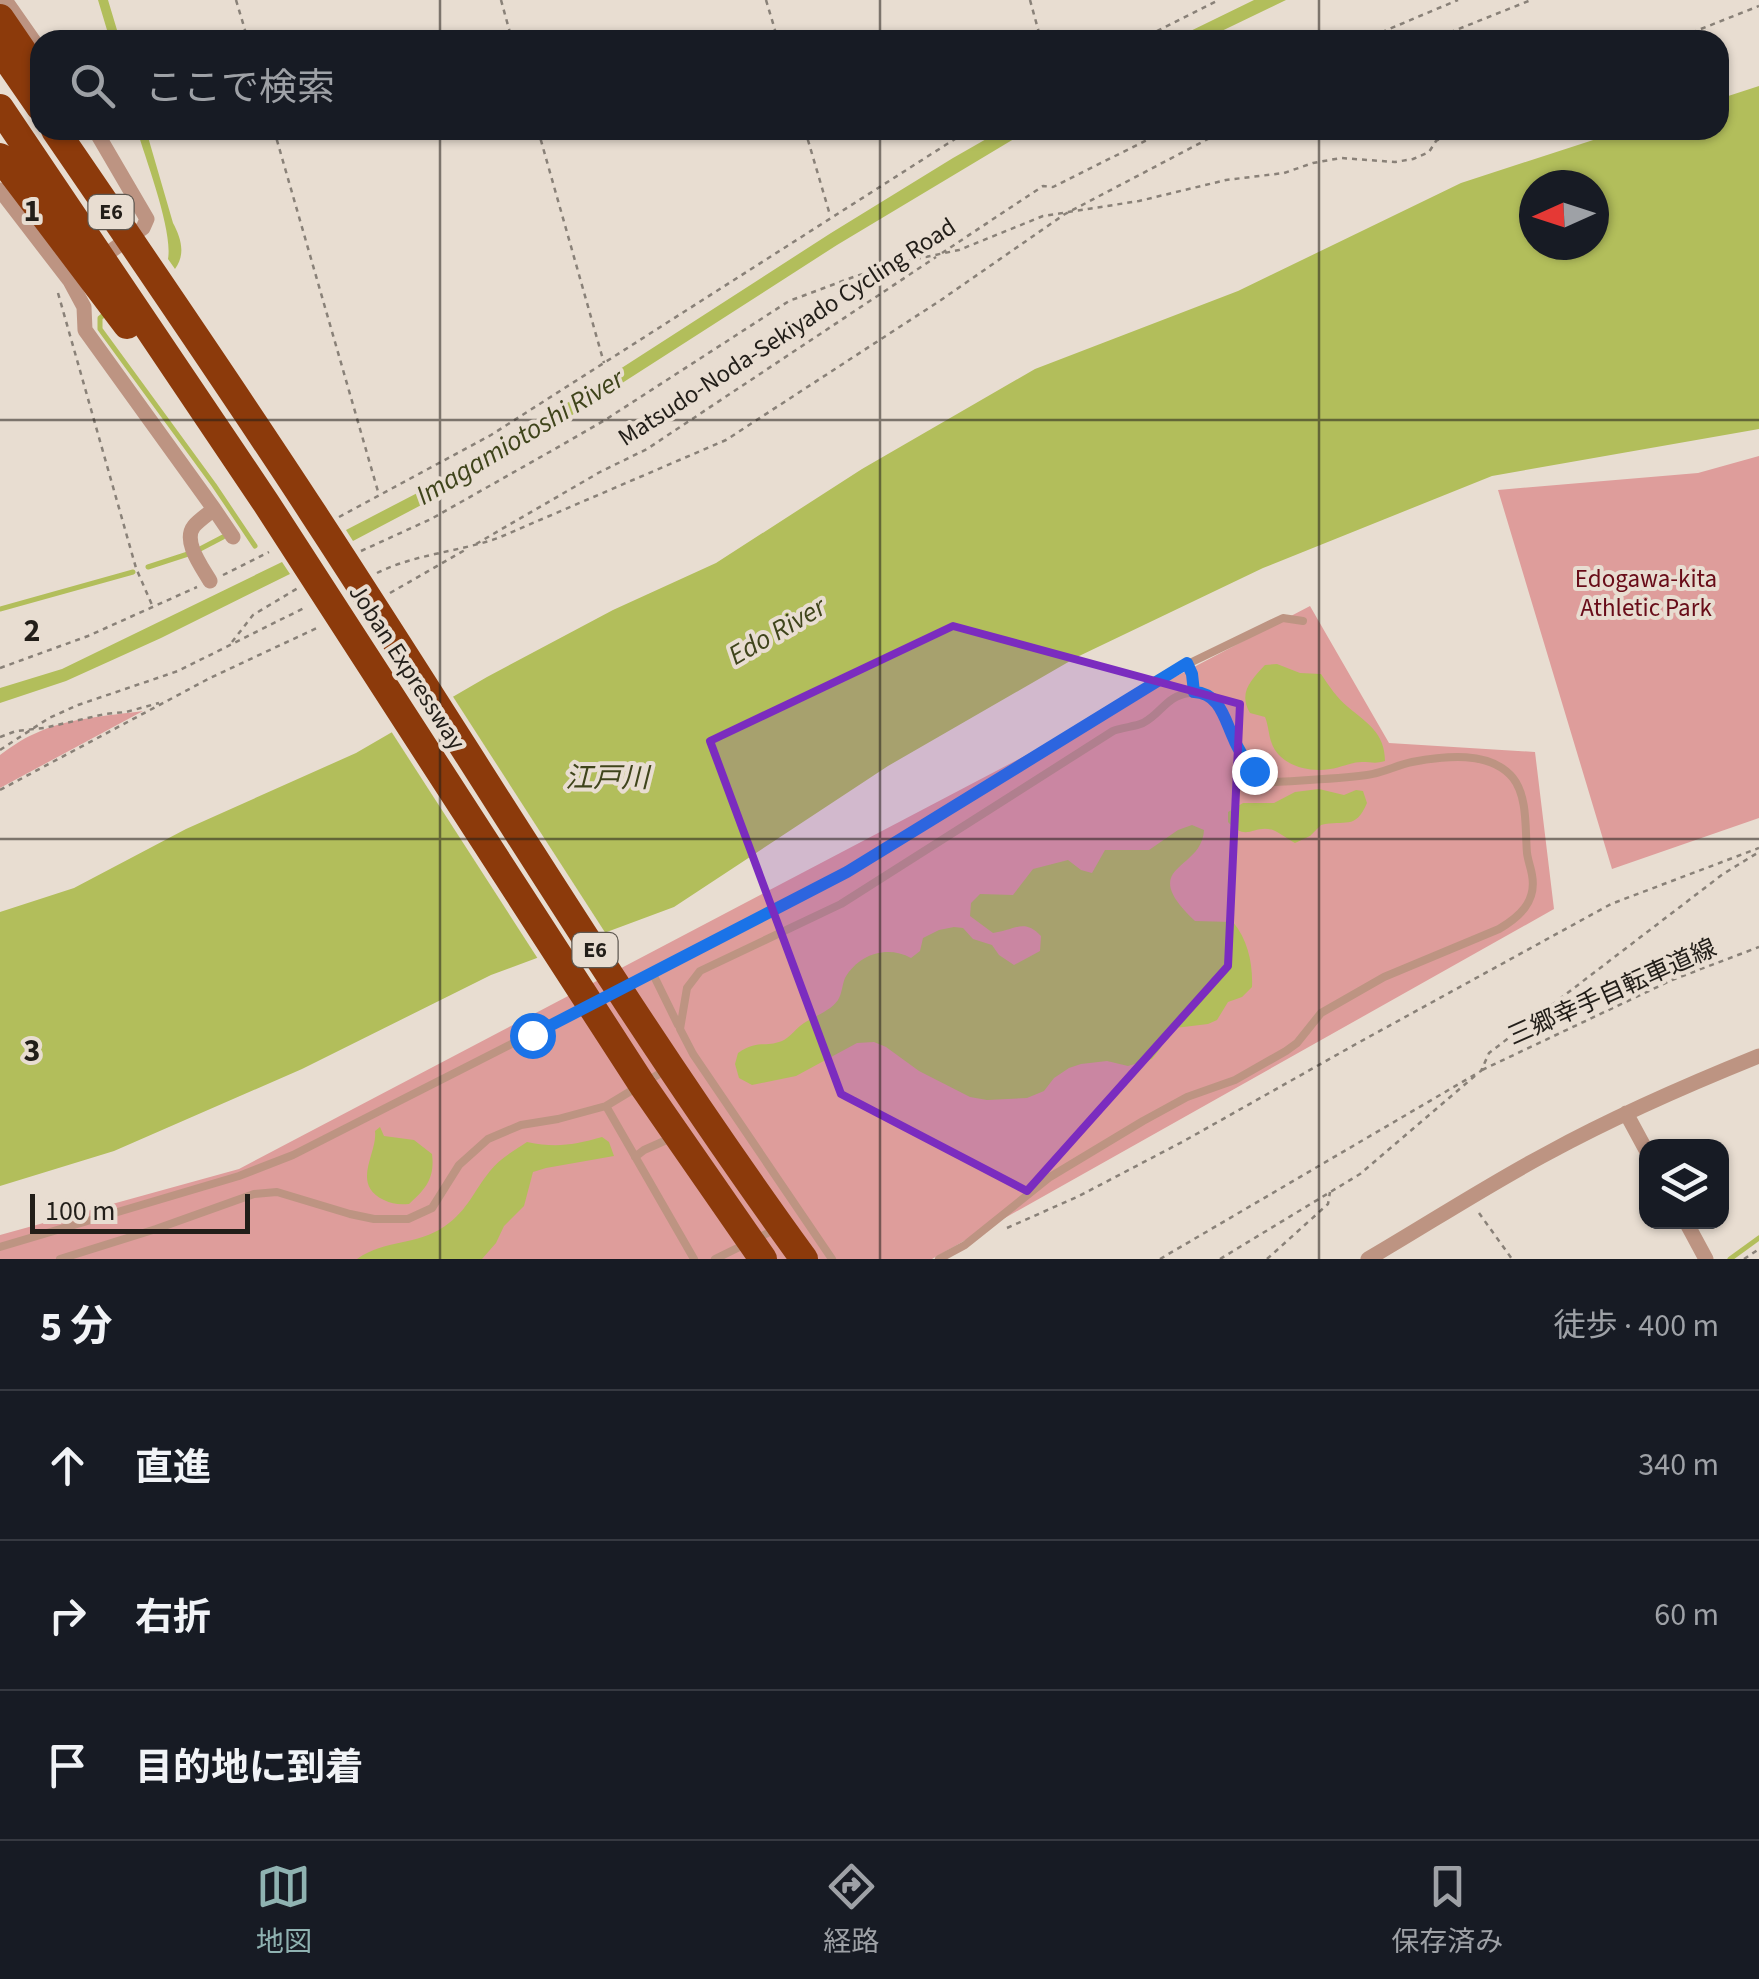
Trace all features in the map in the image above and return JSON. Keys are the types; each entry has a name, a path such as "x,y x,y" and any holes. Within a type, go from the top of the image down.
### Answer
{"highway":[{"path":"0,18 30,62"},
{"path":"0,48 30,93"},
{"name":"Joban Expressway","path":"0,108 266,503 643,1086 763,1259"},
{"name":"Joban Expressway","path":"62,140 313,513 645,1028 804,1259"},
{"path":"83,140 166,293"},
{"path":"0,157 266,503"}],"street":[{"path":"4,0 30,36"},
{"path":"70,282 143,228 147,219 100,140"},
{"path":"0,190 70,282 84,307 85,330 232,537"},
{"path":"210,581 191,546 190,534 214,509"},
{"path":"1368,1259 1545,1154 1626,1113 1759,1056"},
{"path":"1626,1113 1640,1139"},
{"path":"1690,1229 1706,1259"}],"lane":[{"path":"0,1247 294,1156 847,872 1187,663 1282,618 1303,621"},
{"path":"1187,663 1194,692"},
{"path":"680,1029 687,988 700,971 840,904 1113,731 1148,720 1166,702 1194,692 1206,693 1219,704 1242,756 1264,780 1366,775 1411,762 1468,757 1501,767 1514,780 1520,794 1533,878 1533,892 1515,920 1384,977 1321,1013 1286,1051 1235,1080 1187,1097 1142,1121 1050,1177 965,1244 939,1259"},
{"path":"652,972 693,1054 832,1259"},
{"path":"60,1259 156,1230 254,1194 278,1192 374,1219 408,1219 432,1208 459,1165 488,1139 521,1125 606,1106 693,1054"},
{"path":"606,1106 694,1259"},
{"path":"697,1127 733,1112"},
{"path":"635,1157 680,1135"},
{"path":"715,1259 803,1216"}],"path":[{"path":"236,0 245,30"},
{"path":"501,0 509,30"},
{"path":"766,0 775,30"},
{"path":"1030,0 1039,30"},
{"path":"1160,30 1219,0"},
{"path":"1387,30 1458,0"},
{"path":"1456,30 1531,0"},
{"path":"1698,30 1759,6"},
{"path":"277,140 380,496"},
{"path":"541,140 604,363"},
{"path":"808,140 831,216"},
{"path":"330,522 491,435 953,140"},
{"name":"Matsudo-Noda-Sekiyado Cycling Road","path":"383,596 647,449 1043,186 1053,186 1147,140"},
{"path":"468,549 726,440 1065,214 1207,140"},
{"path":"351,557 432,520 566,443 789,301 856,276 959,250 1043,216 1139,201 1226,180 1284,173 1313,162 1341,158 1395,162 1413,159 1428,152 1438,140"},
{"path":"52,260 63,315 136,568 152,607"},
{"path":"0,668 88,636 280,546"},
{"path":"0,750 49,718 178,670 231,643 252,614 304,584"},
{"path":"0,790 210,678 331,621"},
{"path":"0,737 168,701"},
{"path":"1220,1259 1360,1174 1480,1071 1489,1054 1759,850"},
{"path":"1007,1228 1079,1196 1184,1141 1612,904 1759,850"},
{"name":"三郷幸手自転車道線","path":"1480,1071 1672,980 1759,947"},
{"path":"1160,1259 1480,1071"},
{"path":"1267,1259 1328,1204 1330,1192"},
{"path":"1470,1199 1512,1259"},
{"path":"1744,1259 1759,1248"}],"highlighted area":[{"path":"953,626 1240,704 1228,966 1027,1191 841,1094 710,741"}],"green space":[{"name":"Edogawa-kita Athletic Park","path":"1759,456 1759,818 1612,869 1498,490 1698,473"},
{"path":"1310,606 1389,743 1535,752 1554,909 932,1259 0,1259 0,1235 239,1169"},
{"path":"143,711 0,788 0,755 25,738 73,721"}],"water":[{"path":"98,0 108,0 117,30 107,30"},
{"path":"1254,0 1286,0 1224,30 1192,30"},
{"name":"江戸川","path":"1759,86 1759,429 1492,476 1263,568 1077,657 888,766 674,907 491,975 302,1069 114,1151 0,1186 0,912 74,888 186,829 356,753 613,610 716,563 862,469 1035,369 1238,291 1461,183 1593,140 1729,140 1729,96"},
{"path":"140,140 149,140 180,240 180,258 175,269 168,259 163,214"},
{"name":"Imagamiotoshi River","path":"984,140 1012,140 837,245 482,473 353,541 346,530 516,436"},
{"path":"282,562 290,574 66,681 0,703 0,688 62,669"},
{"path":"1277,664 1300,673 1321,674 1340,700 1378,736 1385,761 1316,770 1283,759 1272,745 1265,717 1250,713 1245,699 1248,687 1265,665"},
{"path":"1319,789 1344,795 1363,791 1367,803 1354,821 1321,825 1295,843 1273,830 1245,832 1228,822 1228,812 1243,803 1274,803 1295,792"},
{"path":"1192,825 1204,830 1201,844 1176,870 1171,889 1195,921 1233,922 1248,953 1252,987 1242,997 1228,1002 1217,1020 1169,1032 1152,1059 1128,1066 1107,1061 1081,1064 1054,1078 1044,1091 1027,1098 987,1100 970,1097 919,1071 874,1042 857,1043 796,1076 752,1085 739,1078 735,1064 738,1053 751,1046 782,1041 830,1008 839,998 851,970 874,954 893,952 911,958 920,951 923,938 954,927 992,945 1014,965 1040,951 1041,936 1029,928 993,933 970,916 971,903 980,894 1013,895 1033,869 1068,860 1092,873 1105,850 1149,850"},
{"path":"380,1127 384,1136 414,1140 432,1154 428,1182 409,1204 387,1201 369,1186 368,1168 375,1131"},
{"path":"602,1137 609,1142 614,1156 533,1172 524,1206 504,1226 482,1259 357,1259 445,1226 465,1207 494,1167 527,1142 565,1145"}],"pier":[{"path":"450,692 608,937 540,962 389,728"}],"waterway":[{"path":"105,314 100,318 100,329 255,546"},
{"path":"200,549 223,537"},
{"path":"148,567 188,554"},
{"path":"0,609 133,572"},
{"path":"1730,1259 1759,1238"}],"route":[{"path":"532,1035 847,872 1187,663 1194,692 1206,693 1219,704 1242,756 1254,771"}],"water label":[{"name":"Edo River","path":"777,631"}]}
